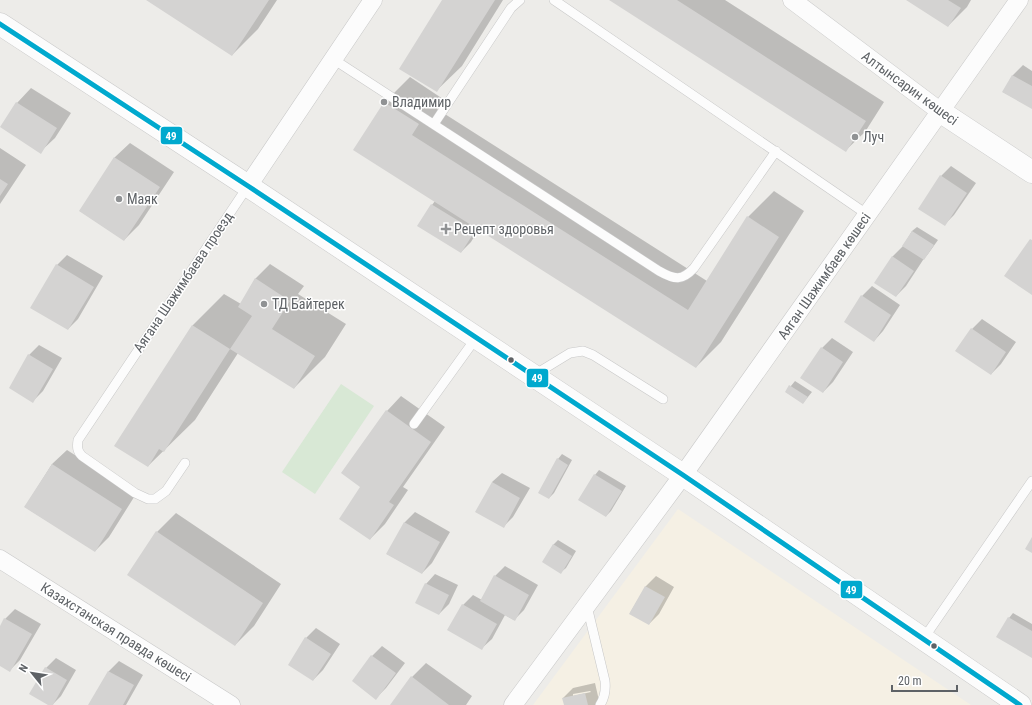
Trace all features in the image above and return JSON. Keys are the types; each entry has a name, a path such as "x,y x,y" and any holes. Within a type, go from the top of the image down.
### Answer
{"main road":[{"path":"1,26 248,186 683,475 924,638 1020,705"},
{"name":"Алтынсарин көшесі","path":"941,112 1032,172"}],"street":[{"name":"Аягана Шажимбаева проезд","path":"248,186 373,0"},
{"name":"Алтынсарин көшесі","path":"792,0 941,112"},
{"name":"Аяган Шажимбаев көшесі","path":"513,705 683,475 1020,0"},
{"name":"Казахстанская правда көшесі","path":"0,558 231,705"}],"lane":[{"path":"434,124 511,8 520,0"},
{"path":"558,1 868,215"},
{"path":"333,59 659,271 674,278 682,278 689,274 694,268 776,152"},
{"name":"Аягана Шажимбаева проезд","path":"185,463 166,491 155,498 148,498 135,493 82,456 78,452 78,440 248,186"},
{"path":"414,424 476,338"},
{"path":"532,376 570,353 583,351 593,355 662,399"},
{"path":"924,638 1032,481"},
{"path":"587,606 605,681 605,694 600,705"}],"shaded area":[{"path":"678,509 971,705 533,705"}],"green space":[{"path":"341,384 374,406 315,494 282,472"}],"building":[{"path":"146,0 269,0 232,56"},
{"path":"442,0 495,0 437,92 399,69"},
{"path":"609,0 677,0 866,121 846,152"},
{"path":"906,0 948,0 961,8 948,27"},
{"path":"1012,75 1032,86 1032,109 1002,92"},
{"path":"16,102 57,128 41,154 0,127"},
{"path":"384,102 419,124 412,135 688,310 747,216 779,237 696,368 353,150"},
{"name":"Маяк","path":"114,157 160,187 124,241 79,211"},
{"path":"940,175 967,193 945,226 918,209"},
{"path":"0,179 8,184 0,196"},
{"name":"Рецепт здоровья","path":"431,204 475,231 461,253 417,226"},
{"path":"912,231 934,245 924,260 902,246"},
{"path":"1030,239 1032,240 1032,295 1004,276"},
{"path":"892,256 914,271 896,297 874,283"},
{"path":"56,264 94,287 68,330 30,308"},
{"path":"255,278 290,301 272,329 315,356 294,389 230,349 252,316 238,307"},
{"path":"861,295 891,315 874,342 844,322"},
{"path":"192,325 230,349 164,452 159,449 148,467 114,446"},
{"path":"971,328 1006,352 991,375 955,351"},
{"path":"821,347 843,362 823,393 800,378"},
{"path":"28,354 53,369 33,403 9,388"},
{"path":"789,385 808,397 803,404 785,392"},
{"path":"386,410 431,442 389,502 394,505 370,540 339,519 360,487 341,473"},
{"path":"557,458 568,465 549,499 538,493"},
{"path":"52,464 122,509 95,552 24,507"},
{"path":"594,474 622,491 606,517 578,500"},
{"path":"492,482 520,498 504,528 475,512"},
{"path":"404,522 440,542 422,574 386,554"},
{"path":"156,531 263,603 235,646 127,575"},
{"path":"1032,537 1032,553 1025,549"},
{"path":"553,544 572,556 561,574 542,562"},
{"path":"494,575 529,595 515,621 480,601"},
{"path":"425,583 449,595 439,615 415,603"},
{"path":"645,586 665,597 649,625 629,614"},
{"path":"462,604 497,624 482,650 447,630"},
{"path":"1008,617 1032,631 1032,658 996,637"},
{"path":"4,618 32,634 10,672 0,666 0,626"},
{"path":"305,637 331,654 313,681 288,665"},
{"path":"371,655 396,673 376,700 352,681"},
{"path":"45,667 67,680 53,705 48,705 29,694"},
{"path":"108,671 134,685 123,705 88,705"},
{"path":"411,676 449,705 390,705"},
{"path":"585,693 588,705 564,705 562,698"}],"transit line":[{"name":"49","path":"0,24 248,186 683,475 1020,705"}],"place":[{"name":"Владимир","path":"384,102"},
{"name":"Луч","path":"855,137"},
{"name":"Маяк","path":"119,199"},
{"name":"Рецепт здоровья","path":"446,229"},
{"name":"ТД Байтерек","path":"264,304"}]}
